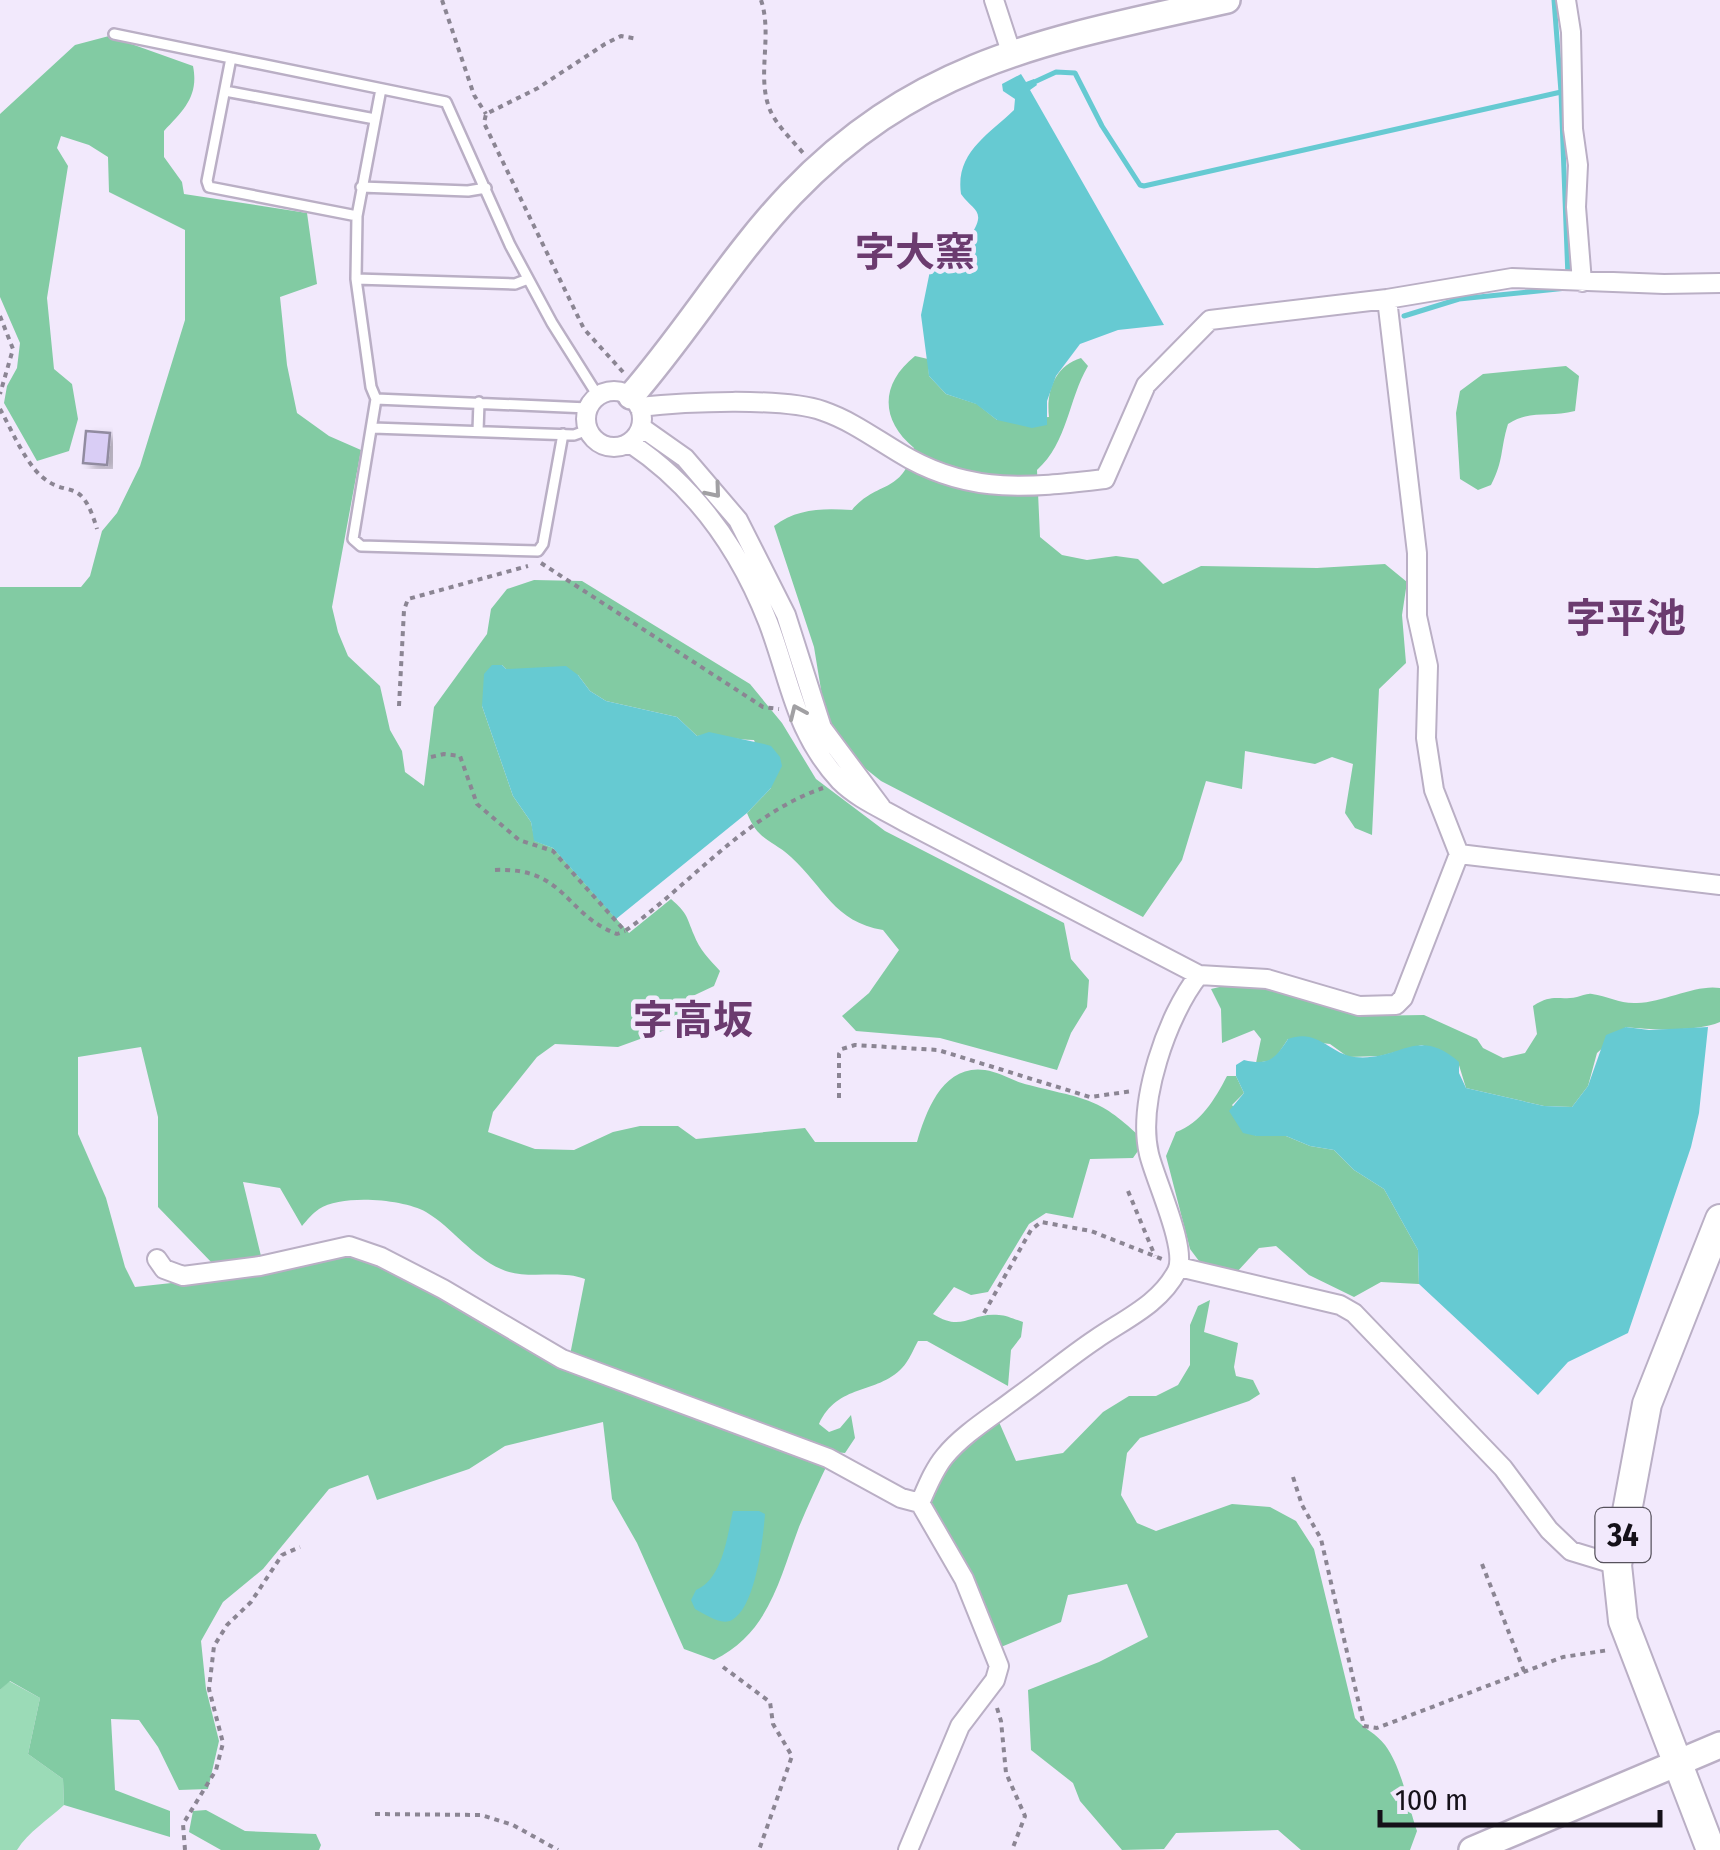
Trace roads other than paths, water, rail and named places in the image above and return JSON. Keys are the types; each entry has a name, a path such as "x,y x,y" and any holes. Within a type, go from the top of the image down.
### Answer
{"main road":[{"name":"34","path":"1711,1850 1623,1621 1617,1565 1648,1404 1720,1219"}],"street":[{"path":"994,0 1012,52"},
{"path":"882,809 822,728 779,600 738,520 678,466 635,435 630,399 767,221 850,140 911,96 1012,52 1056,38 1226,0"},
{"path":"1566,0 1571,32 1572,130 1578,165 1576,208 1582,282"},
{"path":"635,435 608,448 596,442 588,430 593,402 612,391 630,399 796,404 844,419 912,460 970,484 1018,487 1105,479 1146,384 1210,320 1386,299 1512,278 1720,283"},
{"path":"678,466 721,531 761,608 794,706 819,753 857,796 1199,975 1267,978 1359,1006 1396,1005 1403,998 1459,854 1434,790 1426,738 1428,666 1416,616 1417,553 1386,299"},
{"path":"761,608 779,600"},
{"path":"784,674 804,668"},
{"path":"1459,854 1720,885"},
{"path":"920,1503 948,1452 1160,1294 1180,1268 1179,1247 1148,1151 1150,1087 1185,992 1199,975"},
{"path":"157,1258 164,1268 183,1276 260,1266 349,1246 381,1257 443,1289 562,1359 828,1458 901,1498 920,1503 964,1578 999,1666 995,1680 960,1726 908,1850"},
{"path":"1180,1268 1340,1305 1354,1313 1503,1468 1549,1530 1571,1551 1617,1565"},
{"path":"1472,1850 1720,1746"}],"lane":[{"path":"114,34 446,102 528,279 593,402 376,399"},
{"path":"231,58 210,187 357,216"},
{"path":"381,89 357,216 356,279 371,388 376,399 353,539 362,546 538,551 563,434"},
{"path":"225,91 374,118"},
{"path":"361,187 468,191 486,188"},
{"path":"356,279 498,284 528,279"},
{"path":"478,402 478,431"},
{"path":"373,428 563,434 588,430"}],"water":[{"path":"1021,74 1026,82 1034,79 1037,85 1030,90 1164,325 1118,330 1080,344 1056,376 1047,401 1047,425 1032,428 997,420 976,404 946,394 929,376 921,315 932,261 941,249 971,235 978,220 961,194 963,167 984,137 1014,110 1015,99 1003,91 1002,84"},
{"path":"492,665 506,669 566,666 590,691 606,701 677,717 697,736 709,732 771,746 782,766 771,788 747,813 616,919 553,848 534,841 531,822 513,796 482,706 484,674"},
{"path":"1626,1027 1708,1027 1699,1113 1691,1147 1628,1333 1568,1362 1538,1395 1419,1284 1418,1250 1384,1189 1354,1170 1334,1150 1286,1136 1243,1133 1229,1111 1244,1093 1236,1076 1236,1065 1244,1060 1270,1059 1288,1039 1298,1036 1316,1039 1354,1057 1431,1046 1459,1062 1466,1088 1544,1106 1572,1107 1588,1086 1606,1035"},
{"path":"733,1511 765,1514 757,1572 747,1601 732,1620 723,1622 695,1609 691,1600 718,1567"}],"waterway":[{"path":"1030,84 1056,72 1075,73 1102,126 1144,186 1561,92 1554,0"},
{"path":"1561,92 1568,278"},
{"path":"1404,316 1459,299 1567,288"}],"district":[{"name":"字大窯","path":"915,252"},
{"name":"字平池","path":"1626,618"},
{"name":"字高坂","path":"693,1020"}]}
